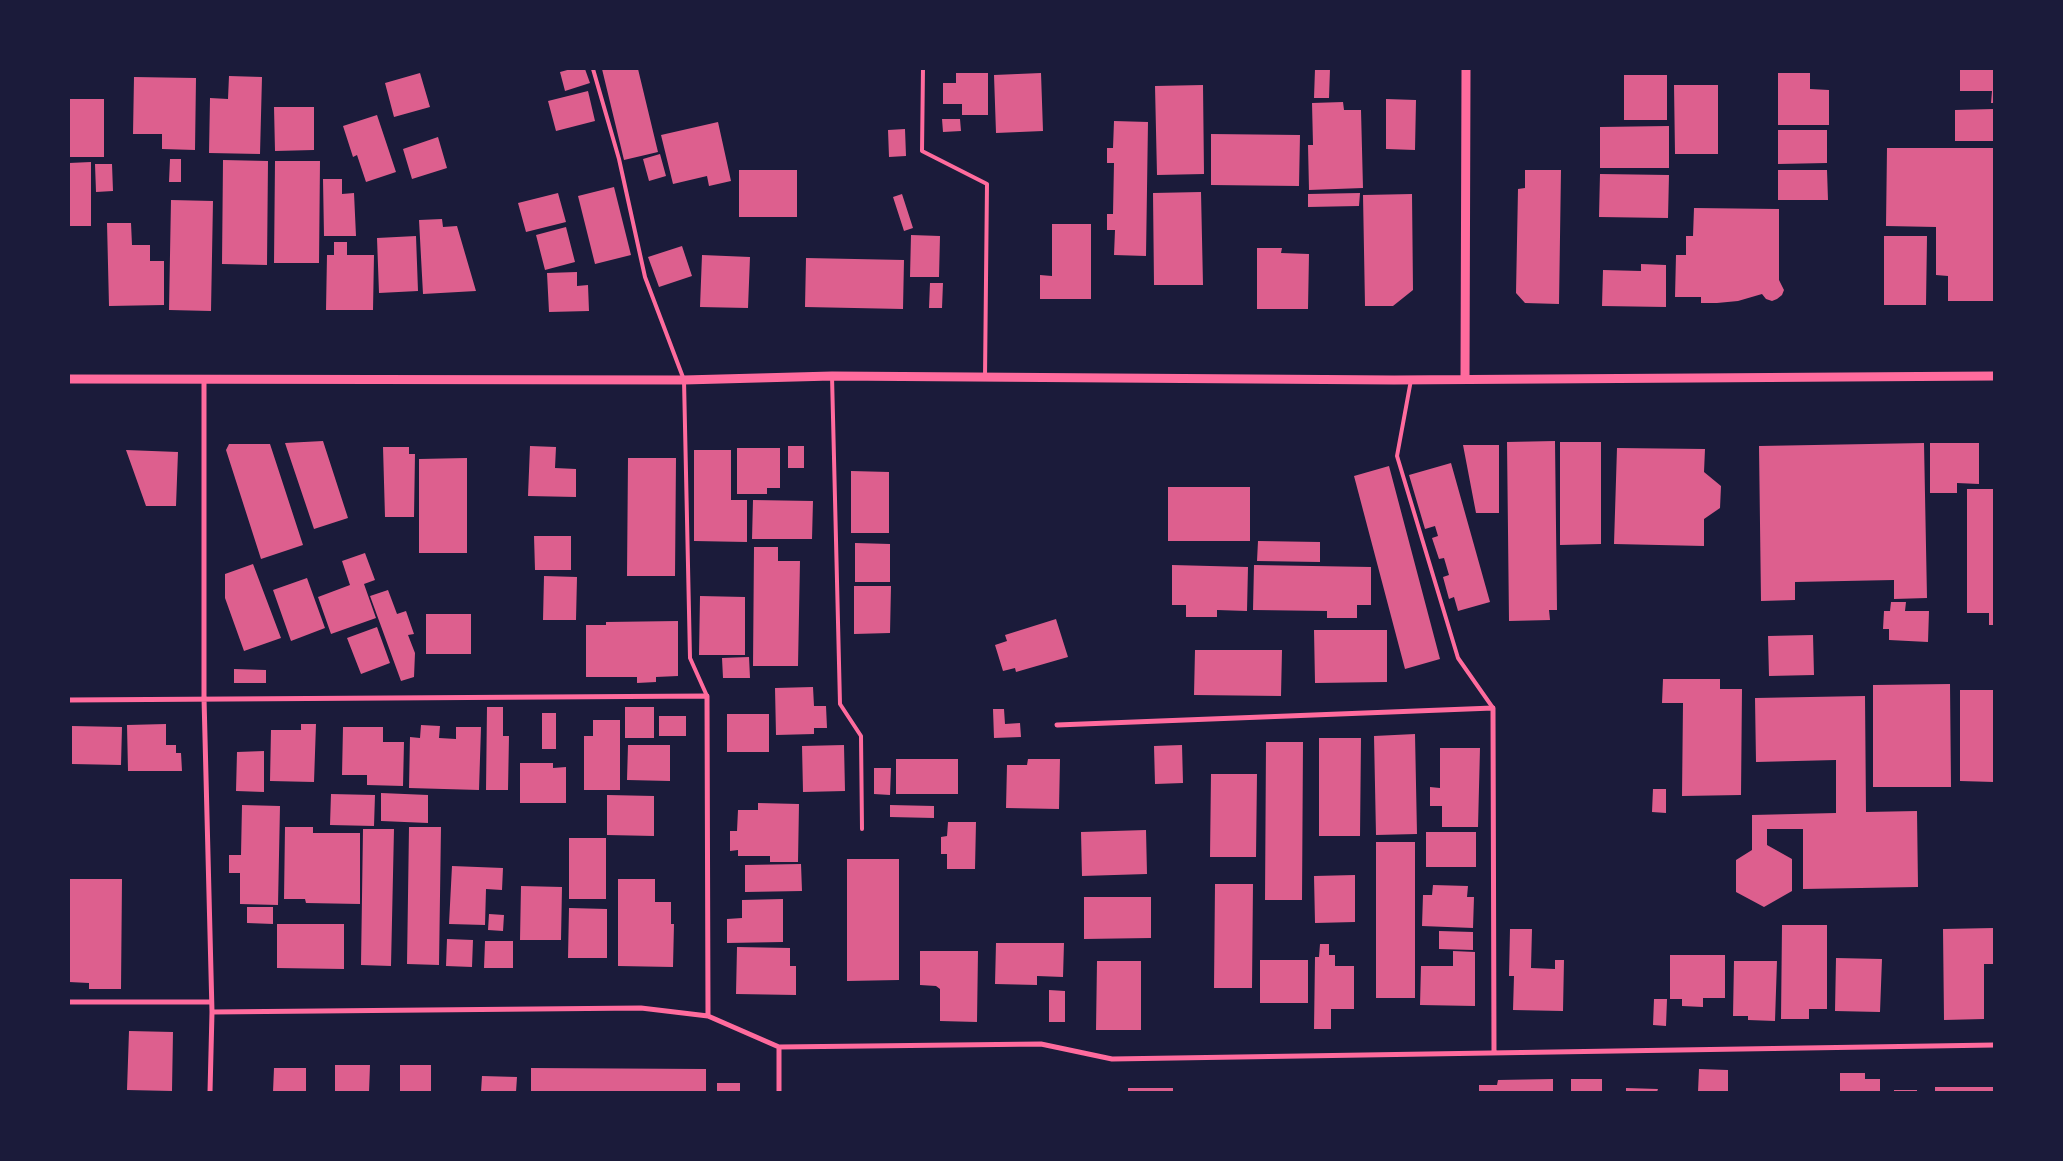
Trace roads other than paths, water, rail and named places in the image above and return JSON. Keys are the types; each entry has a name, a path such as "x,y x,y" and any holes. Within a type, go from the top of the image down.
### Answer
{"street":[{"path":"1465,378 1466,69"},
{"path":"69,379 684,380 832,376 1411,380 1465,378 1994,376"},
{"path":"204,379 204,698 212,1012 210,1092"},
{"path":"69,700 707,696 708,1016"},
{"path":"1056,724 1493,708 1494,1053"},
{"path":"69,1002 211,1002"},
{"path":"212,1012 642,1008 708,1016 779,1047 1040,1044 1112,1060 1994,1045"},
{"path":"779,1047 779,1092"}],"lane":[{"path":"593,69 619,159 645,277 684,380 690,658 707,696"},
{"path":"923,69 922,151 987,184 985,378"},
{"path":"832,376 840,704 861,736 862,829"},
{"path":"1411,380 1397,456 1458,658 1493,708"}]}
